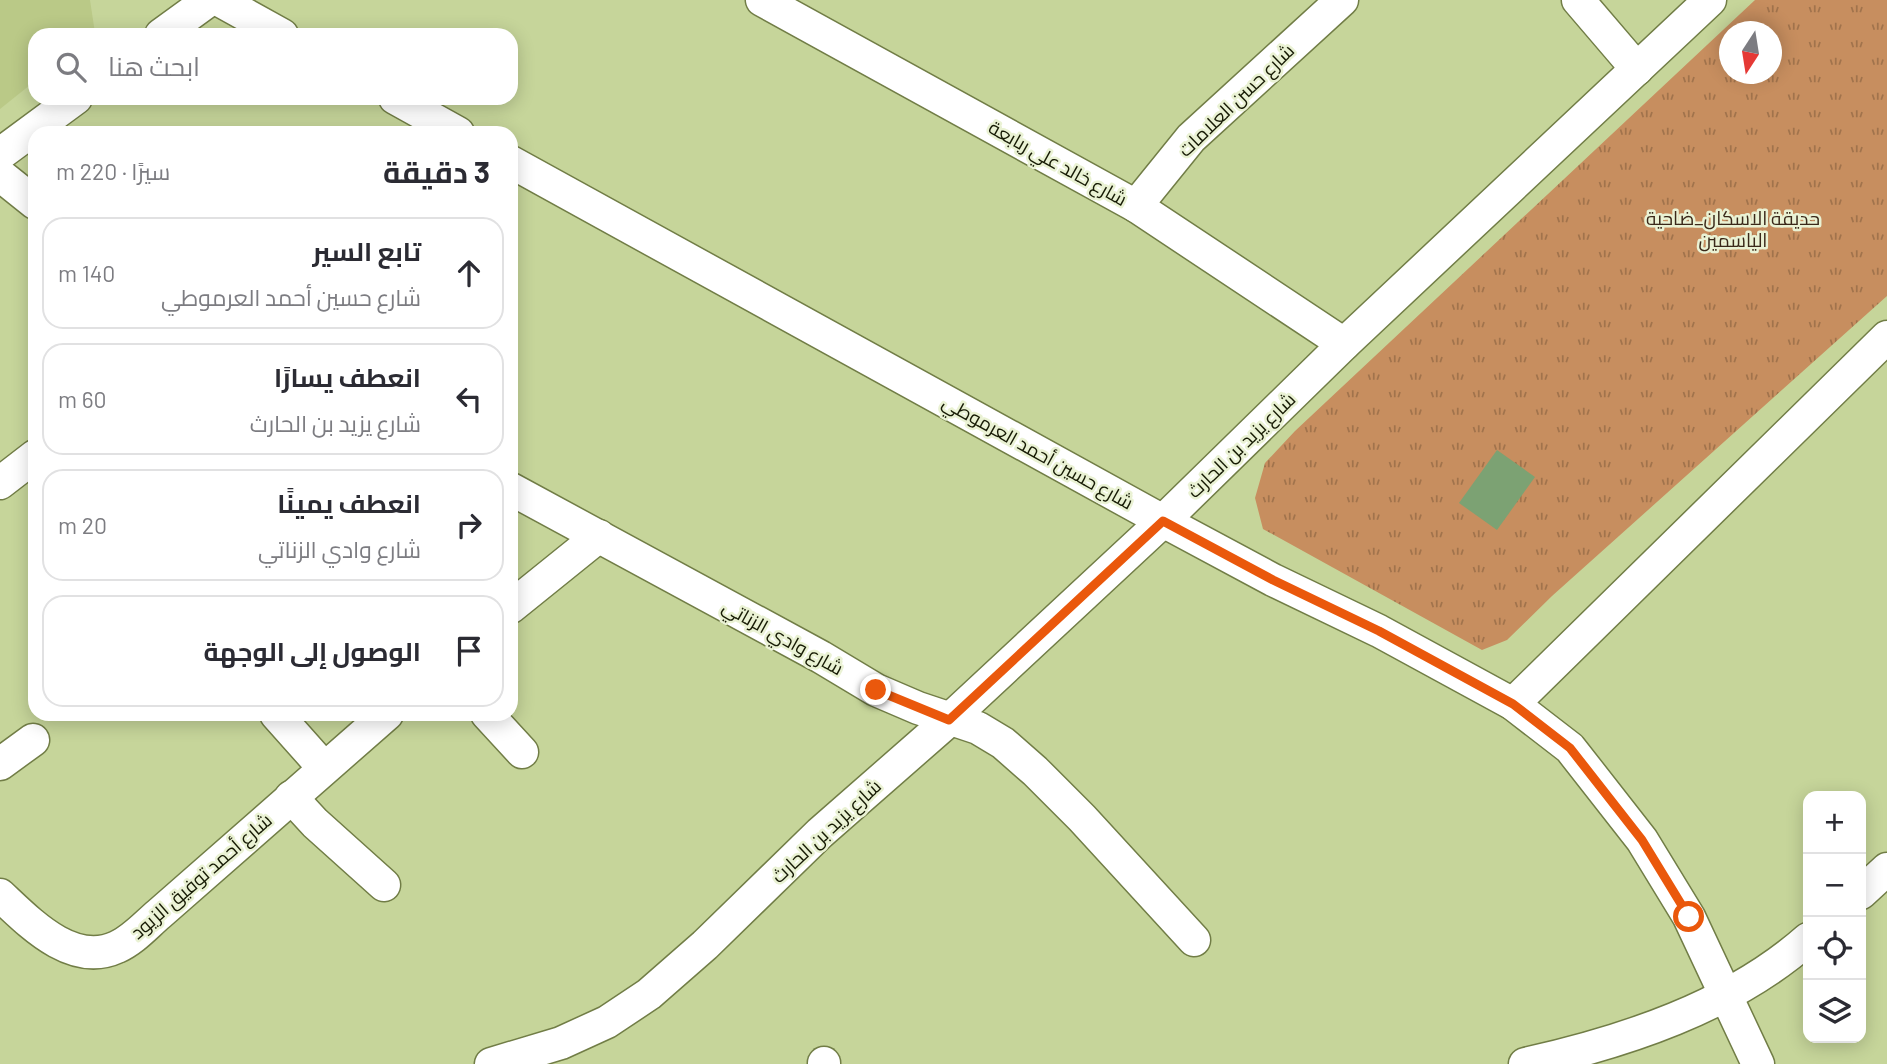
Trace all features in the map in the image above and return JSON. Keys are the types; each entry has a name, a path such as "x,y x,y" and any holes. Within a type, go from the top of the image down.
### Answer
{"street":[{"path":"171,28 209,0"},
{"path":"219,0 269,28"},
{"name":"شارع خالد علي ربابعة","path":"762,0 1136,206 1344,344"},
{"name":"شارع حسن العلامات","path":"1136,206 1191,138 1342,0"},
{"path":"1578,0 1637,69"},
{"name":"شارع يزيد بن الحارث","path":"491,1064 561,1044 607,1022 649,994 705,945 820,833 949,720 1163,521 1344,344 1710,0"},
{"path":"38,126 66,105"},
{"path":"408,105 445,126"},
{"path":"0,154 28,133"},
{"name":"شارع حسين أحمد العرموطي","path":"518,166 1163,521 1273,580 1379,631 1513,704 1570,748 1642,840 1689,917 1758,1064"},
{"path":"0,175 28,198"},
{"path":"1513,704 1887,337"},
{"path":"0,483 28,461"},
{"name":"شارع وادي الزناتي","path":"518,493 821,657 876,690 949,720 978,728 1003,743 1035,771 1194,940"},
{"path":"518,601 599,536"},
{"path":"282,721 324,768"},
{"name":"شارع أحمد توفيق الزيود","path":"0,895 30,923 57,942 77,950 97,953 115,948 150,922 379,721"},
{"path":"493,721 522,752"},
{"path":"0,764 33,740"},
{"path":"290,797 384,885"},
{"path":"1866,888 1887,869"},
{"path":"1525,1064 1646,1030 1726,997 1803,943"}],"shaded area":[{"path":"0,0 90,0 94,28 28,28 28,87 0,109"}],"green space":[{"name":"حديقة الاسكان_ضاحية الياسمين","path":"1755,0 1887,0 1887,296 1552,596 1507,640 1482,650 1263,529 1255,498 1265,463 1295,431 1719,34 1719,84 1782,84 1782,21 1733,21"}],"building":[{"path":"1497,450 1535,477 1497,530 1459,503"}],"route":[{"path":"876,690 949,720 1163,521 1273,580 1379,631 1513,704 1570,748 1642,840 1689,917"}]}
